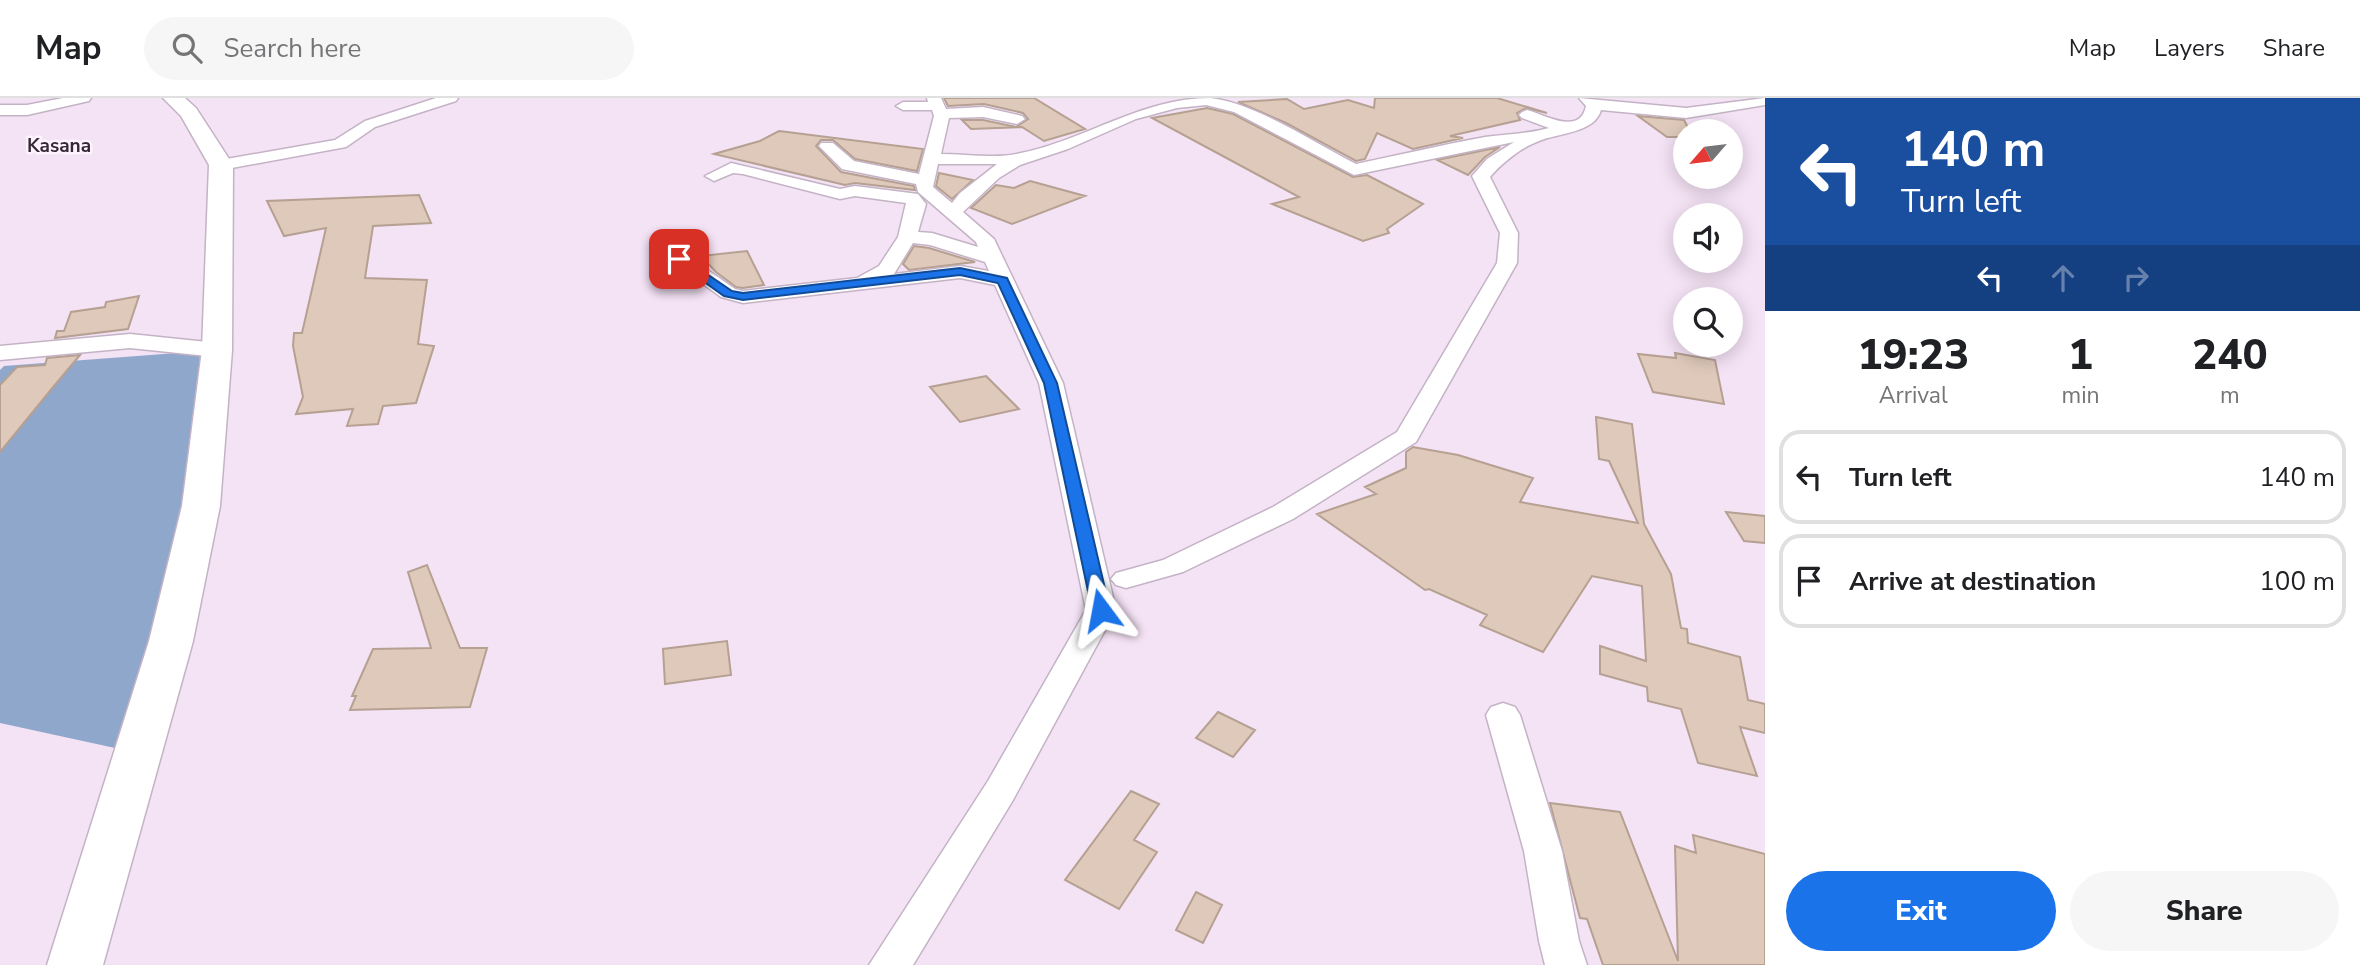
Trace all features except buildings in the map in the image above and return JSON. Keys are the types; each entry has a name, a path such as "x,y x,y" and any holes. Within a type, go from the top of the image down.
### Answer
{"main road":[{"path":"75,965 171,640 201,506 217,350 221,165 189,112 172,98"}],"street":[{"path":"0,110 27,110 84,98"},
{"path":"221,165 340,144 370,124 451,98"},
{"path":"953,213 965,197 993,174 1023,159 1154,108 1206,101 1238,109 1354,170 1514,137 1529,129 1565,128 1583,123 1592,115 1590,101 1686,113 1765,101"},
{"path":"903,106 938,106 1020,115"},
{"path":"864,282 886,270 907,237 917,204 912,198 922,182 938,106"},
{"path":"1126,579 1173,566 1283,513 1407,436 1507,263 1509,233 1481,176 1529,129"},
{"path":"808,146 830,148 848,165 922,182 984,239 1051,383 1101,610 1045,714 945,885 890,965"},
{"path":"714,176 731,168 743,169 840,194 922,182 1023,159"},
{"path":"907,237 932,239 998,269"},
{"path":"679,259 728,293 743,297 998,269"},
{"path":"0,353 130,341 217,350"},
{"path":"1503,715 1543,851 1559,942 1566,965"}],"water":[{"path":"217,350 138,753 0,723 0,370 4,366"}],"district":[{"name":"Kasana","path":"59,146"}],"route":[{"path":"679,259 728,293 743,297 802,288 960,272 1003,280 1051,383 1101,610"}]}
